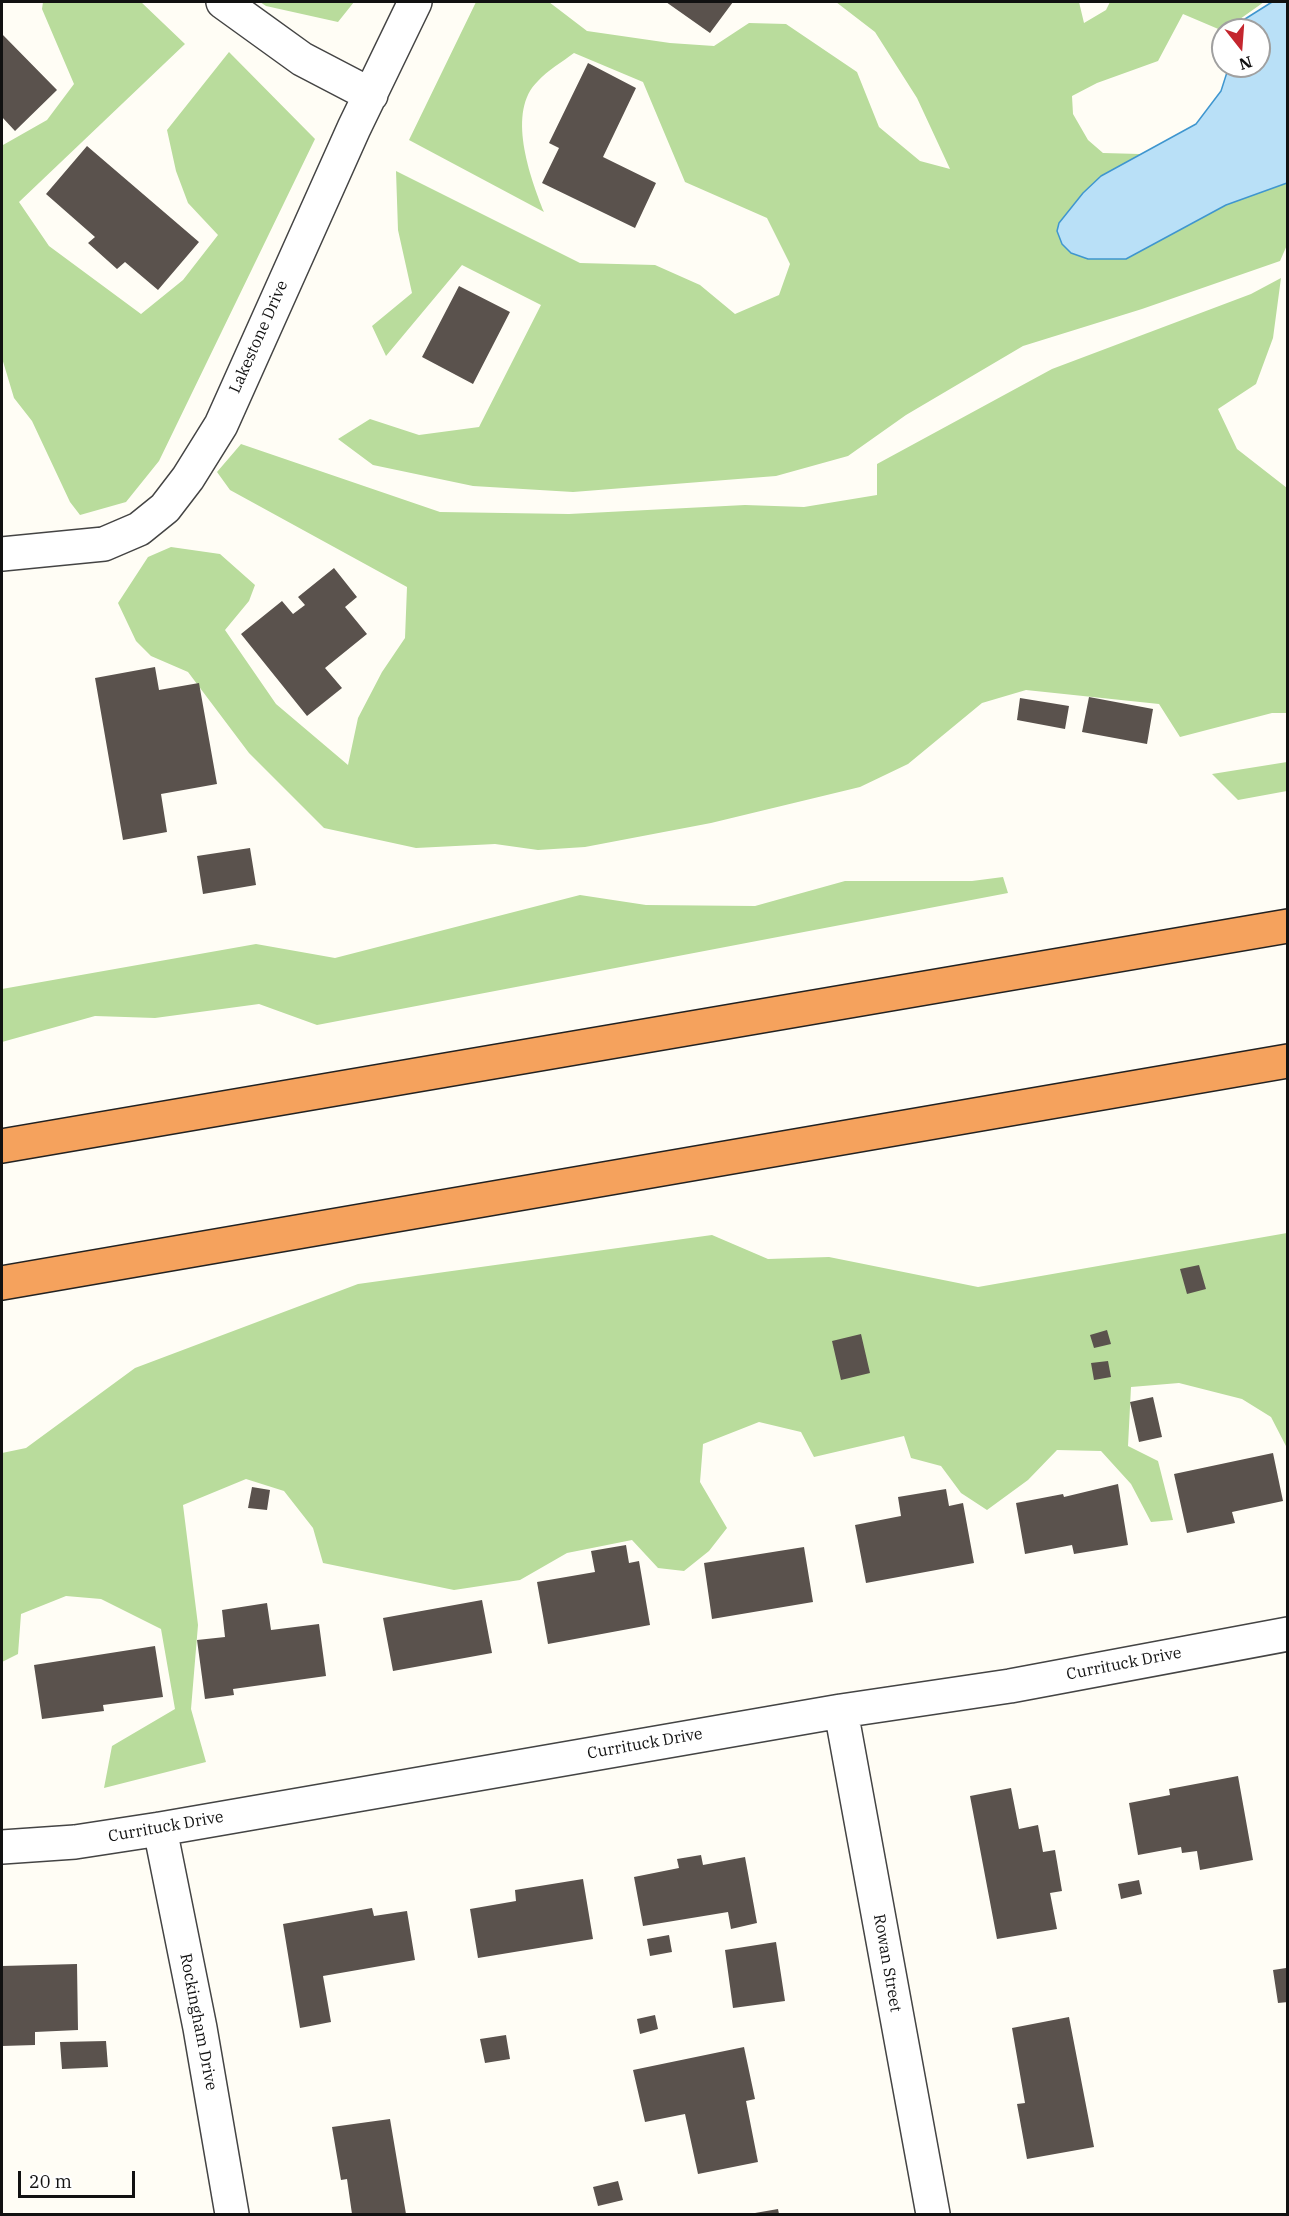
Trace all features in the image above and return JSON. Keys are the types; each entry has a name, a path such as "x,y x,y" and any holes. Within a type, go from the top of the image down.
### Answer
{"highway":[{"path":"2,1146 1287,926"},
{"path":"2,1283 1287,1061"}],"street":[{"path":"223,2 302,58 371,95"},
{"name":"Lakestone Drive","path":"2,554 104,544 139,529 165,508 188,478 221,425 344,149 415,2"},
{"name":"Currituck Drive","path":"2,1847 75,1842 160,1829 841,1711 1019,1684 1287,1634"},
{"name":"Rowan Street","path":"841,1711 933,2214"},
{"name":"Rockingham Drive","path":"160,1829 200,2028 232,2214"}],"green space":[{"path":"43,2 141,2 185,44 19,202 49,246 141,314 183,280 218,235 188,203 176,171 167,130 229,52 315,139 159,461 126,502 80,515 70,502 32,421 14,398 2,358 2,144 47,120 74,84 42,9"},
{"path":"260,2 354,2 338,22 266,6"},
{"path":"476,2 549,2 587,31 670,43 714,46 749,23 786,24 857,72 879,127 920,161 950,169 917,98 875,32 836,2 1079,2 1084,23 1106,10 1110,2 1264,2 1241,18 1211,18 1211,26 1183,14 1158,61 1097,83 1072,96 1073,114 1088,140 1103,153 1176,155 1287,175 1287,245 1280,261 1142,309 1023,346 906,415 848,456 776,476 573,492 473,486 373,465 338,439 370,419 419,435 479,427 541,305 462,265 386,356 372,326 412,293 398,230 396,171 580,263 655,265 700,285 735,314 779,295 790,264 767,218 685,182 643,82 574,53 538,81 528,94 523,109 524,145 544,212 409,140"},
{"path":"1281,278 1273,338 1256,384 1218,409 1237,449 1287,488 1287,713 1272,713 1180,737 1159,704 1026,690 982,703 908,764 860,787 711,823 585,847 538,850 495,844 416,848 324,828 249,753 188,672 151,656 136,641 118,603 148,557 171,547 220,554 255,585 249,601 225,630 276,704 348,765 358,718 382,672 405,638 407,587 230,490 217,472 241,444 440,512 569,514 745,505 804,507 877,495 877,464 1052,369 1251,294"},
{"path":"1287,762 1287,791 1238,800 1212,774"},
{"path":"1003,877 1008,893 317,1025 259,1004 155,1018 95,1016 2,1042 2,989 256,944 335,958 580,895 646,905 755,906 845,881 972,881"},
{"path":"1287,1233 1287,1448 1271,1417 1242,1399 1179,1383 1131,1387 1128,1446 1158,1461 1173,1520 1151,1522 1131,1484 1101,1451 1057,1450 1028,1480 987,1510 961,1493 941,1466 911,1458 904,1436 814,1457 801,1432 759,1422 703,1444 700,1482 727,1528 709,1551 684,1571 658,1568 632,1540 567,1553 520,1580 454,1590 323,1563 313,1528 284,1491 246,1479 183,1505 198,1625 191,1709 206,1762 104,1788 112,1746 175,1709 161,1629 101,1599 66,1596 21,1614 18,1654 2,1662 2,1453 26,1448 135,1368 358,1284 712,1235 768,1259 829,1257 978,1287"}],"water":[{"path":"1272,2 1287,2 1287,183 1226,205 1126,259 1088,259 1071,253 1062,244 1057,231 1059,223 1083,193 1101,176 1196,124 1221,91 1225,78 1271,78 1271,18 1247,18"}],"building":[{"path":"666,2 733,2 710,33"},
{"path":"2,34 57,90 15,131 2,117"},
{"path":"588,63 636,88 603,157 656,183 635,228 542,183 559,148 549,143"},
{"path":"87,146 199,242 158,290 125,262 117,269 88,243 95,237 46,194"},
{"path":"459,286 510,312 473,384 422,357"},
{"path":"334,568 357,597 345,607 367,634 325,668 342,688 307,716 241,634 282,601 293,614 305,605 298,597"},
{"path":"155,667 159,690 199,683 217,784 161,794 167,832 123,840 95,678"},
{"path":"1089,697 1153,709 1147,744 1082,732"},
{"path":"1020,698 1069,706 1065,729 1017,720"},
{"path":"250,848 256,885 203,894 197,856"},
{"path":"1199,1265 1206,1289 1187,1294 1180,1269"},
{"path":"1107,1330 1111,1344 1094,1348 1090,1335"},
{"path":"861,1334 870,1373 841,1380 832,1341"},
{"path":"1108,1361 1111,1377 1094,1380 1091,1363"},
{"path":"1153,1397 1162,1437 1139,1442 1130,1402"},
{"path":"1273,1453 1283,1501 1232,1512 1235,1523 1187,1533 1174,1474"},
{"path":"1118,1484 1128,1545 1074,1554 1072,1545 1025,1554 1016,1503 1063,1494 1064,1497"},
{"path":"252,1487 270,1490 267,1510 248,1508"},
{"path":"946,1489 949,1506 963,1503 974,1563 866,1583 855,1525 901,1516 898,1497"},
{"path":"626,1545 629,1563 639,1561 650,1625 548,1644 537,1582 595,1572 591,1551"},
{"path":"804,1547 813,1602 712,1619 704,1563"},
{"path":"482,1600 492,1653 393,1671 383,1618"},
{"path":"267,1603 271,1630 319,1624 326,1676 233,1689 234,1695 205,1699 197,1640 225,1637 222,1610"},
{"path":"155,1646 163,1697 103,1705 104,1711 42,1719 34,1665"},
{"path":"1238,1776 1253,1860 1200,1870 1197,1851 1182,1853 1181,1847 1138,1855 1129,1803 1170,1795 1169,1789"},
{"path":"1011,1788 1019,1829 1038,1825 1043,1852 1055,1850 1062,1891 1050,1893 1057,1929 997,1939 970,1796"},
{"path":"701,1855 703,1865 745,1857 757,1923 731,1929 728,1912 643,1926 634,1877 679,1868 677,1859"},
{"path":"583,1879 593,1939 478,1958 470,1909 516,1901 515,1890"},
{"path":"1139,1880 1142,1894 1121,1899 1118,1884"},
{"path":"372,1908 374,1916 407,1911 415,1960 323,1976 331,2022 300,2028 283,1924"},
{"path":"669,1935 672,1952 650,1956 647,1939"},
{"path":"776,1942 785,2001 733,2008 725,1950"},
{"path":"77,1964 78,2030 35,2032 35,2045 2,2046 2,1966"},
{"path":"1286,1968 1288,2002 1278,2003 1273,1970"},
{"path":"655,2015 658,2029 640,2034 637,2019"},
{"path":"1069,2017 1094,2147 1027,2159 1017,2104 1025,2103 1012,2028"},
{"path":"506,2035 510,2059 485,2063 480,2039"},
{"path":"106,2041 108,2067 62,2069 60,2042"},
{"path":"744,2047 755,2099 746,2101 758,2162 698,2174 685,2114 645,2122 633,2070"},
{"path":"390,2119 406,2214 352,2214 347,2179 341,2180 332,2127"},
{"path":"618,2181 623,2200 598,2206 593,2187"},
{"path":"778,2209 779,2214 755,2214 755,2213"}]}
